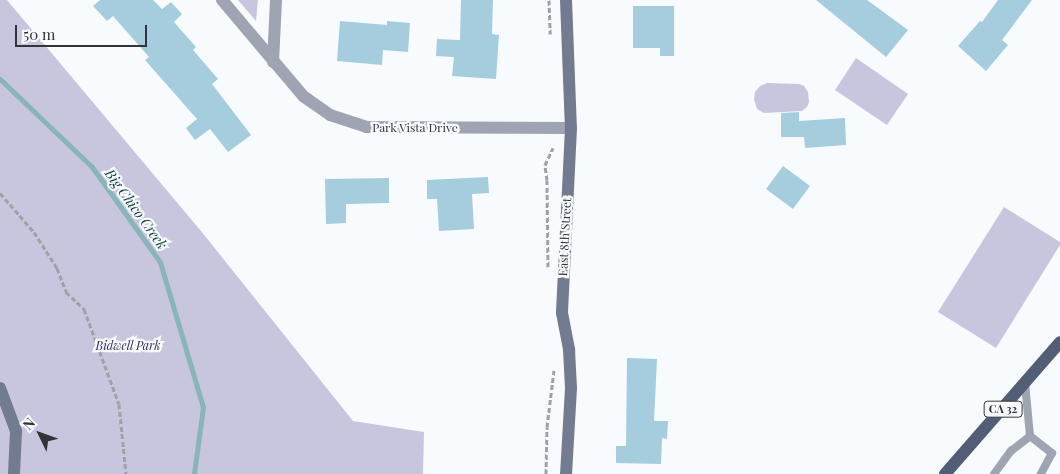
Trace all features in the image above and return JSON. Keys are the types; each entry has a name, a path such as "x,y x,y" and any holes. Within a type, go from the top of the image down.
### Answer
{"main road":[{"name":"CA 32","path":"945,474 1060,342"}],"street":[{"name":"Park Vista Drive","path":"222,0 273,62 309,101 330,115 366,127 571,128"},
{"path":"273,62 276,0"},
{"name":"East 8th Street","path":"566,0 571,128 562,313 569,350 571,388 566,474"},
{"path":"0,388 16,431 14,474"}],"lane":[{"path":"1025,383 1030,436 1052,453 1041,474"},
{"path":"994,474 1011,451 1030,436"}],"path":[{"path":"0,193 34,232 57,268 66,292 84,309 119,404 126,474"}],"green space":[{"name":"Bidwell Park","path":"0,0 7,0 201,231 353,421 424,432 423,474 0,474"},
{"path":"238,0 258,0 256,21"},
{"path":"856,58 908,94 887,125 835,90"},
{"path":"767,83 799,84 804,86 808,92 809,102 807,107 802,111 764,113 757,109 754,99 755,92 760,86"},
{"path":"1004,207 1060,242 1060,245 996,348 938,312"}],"building":[{"path":"100,0 153,0 162,9 171,2 182,14 174,22 196,47 193,50 218,79 212,84 251,135 228,152 210,129 195,140 186,128 197,119 145,60 149,57 113,16 107,21 93,6"},
{"path":"461,0 493,0 492,34 499,35 496,79 452,76 454,57 436,56 437,39 460,40"},
{"path":"816,0 867,0 908,30 886,57"},
{"path":"998,0 1032,0 1002,40 1008,45 986,71 958,46 980,21 982,22"},
{"path":"633,6 674,6 674,56 660,56 660,48 633,48"},
{"path":"340,21 387,25 387,21 410,23 408,52 383,50 382,65 337,61"},
{"path":"799,112 799,121 845,118 846,145 805,148 804,137 781,137 781,113"},
{"path":"783,166 810,186 793,209 766,189"},
{"path":"488,177 489,193 472,194 474,229 439,231 437,199 427,199 427,180"},
{"path":"389,178 389,203 346,204 346,223 326,224 325,179"},
{"path":"627,358 657,359 654,421 668,421 667,439 662,438 661,464 616,463 616,446 626,446"}],"waterway":[{"name":"Big Chico Creek","path":"0,79 92,167 160,262 203,407 194,474"}]}
